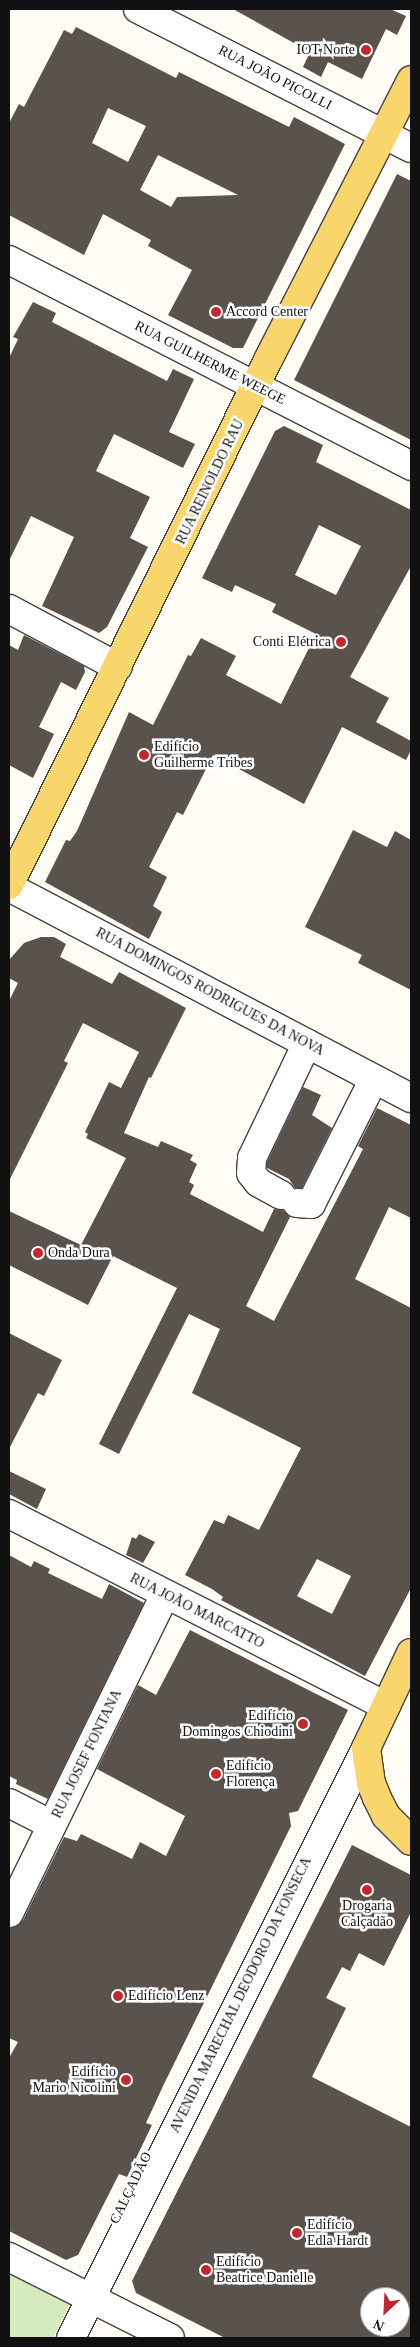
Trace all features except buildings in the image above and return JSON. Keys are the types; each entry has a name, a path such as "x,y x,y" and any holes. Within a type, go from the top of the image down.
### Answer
{"main road":[{"name":"RUA REINOLDO RAU","path":"9,886 411,80"},
{"name":"AVENIDA MARECHAL DEODORO DA FONSECA","path":"366,1748 411,1652"},
{"path":"366,1748 371,1783 377,1798 386,1816 411,1841"}],"street":[{"name":"RUA JOÃO PICOLLI","path":"138,9 411,148"},
{"name":"RUA GUILHERME WEEGE","path":"9,260 411,466"},
{"path":"9,609 118,667"},
{"name":"RUA DOMINGOS RODRIGUES DA NOVA","path":"9,886 411,1098"},
{"path":"307,1043 252,1158 251,1173 258,1182 289,1199 311,1204 374,1079"},
{"name":"RUA JOÃO MARCATTO","path":"9,1514 386,1706"},
{"name":"RUA JOSEF FONTANA","path":"9,1913 165,1595"},
{"name":"AVENIDA MARECHAL DEODORO DA FONSECA","path":"71,2338 366,1748"},
{"path":"9,1804 52,1824"},
{"path":"9,2257 170,2338"},
{"path":"57,2338 90,2298"},
{"path":"84,2338 90,2298"}],"green space":[{"path":"9,2262 74,2295 53,2338 9,2338"}],"place":[{"name":"IOT Norte","path":"366,50"},
{"name":"Accord Center","path":"216,312"},
{"name":"Conti Elétrica","path":"341,642"},
{"name":"Edifício Guilherme Tribes","path":"144,755"},
{"name":"Onda Dura","path":"38,1253"},
{"name":"Edifício Domingos Chiodini","path":"303,1724"},
{"name":"Edifício Florença","path":"216,1774"},
{"name":"Drogaria Calçadão","path":"367,1890"},
{"name":"Edifício Lenz","path":"118,1996"},
{"name":"Edifício Mario Nicolini","path":"126,2080"},
{"name":"Edifício Edla Hardt","path":"297,2233"},
{"name":"Edifício Beatrice Danielle","path":"206,2270"}]}
